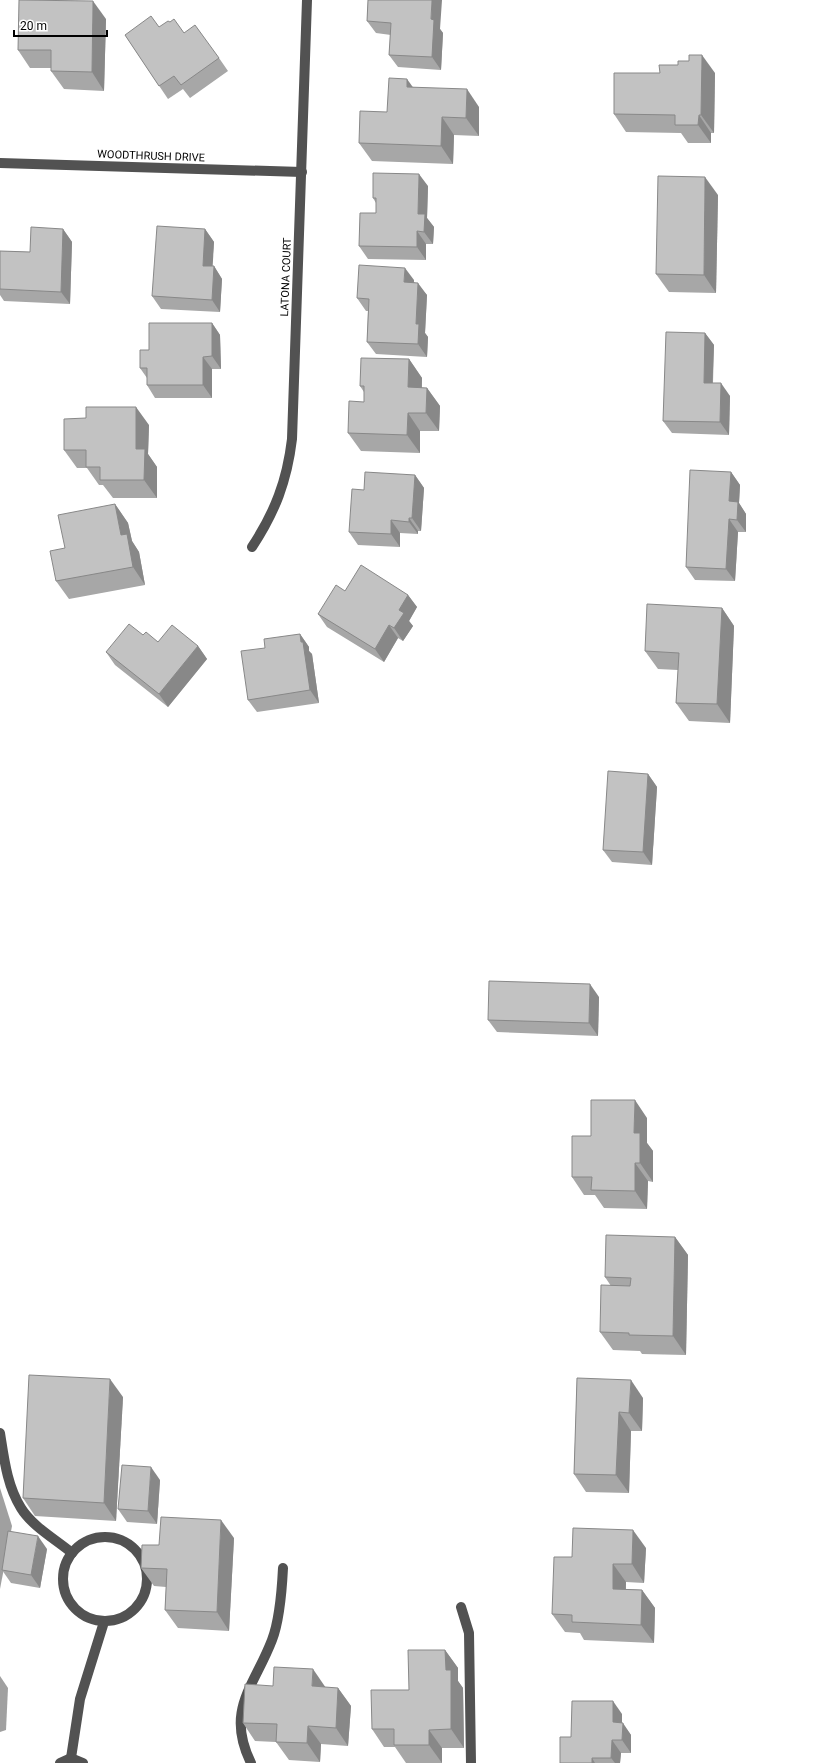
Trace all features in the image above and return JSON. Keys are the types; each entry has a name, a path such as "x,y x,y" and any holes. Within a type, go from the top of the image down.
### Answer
{"street":[{"name":"LATONA COURT","path":"252,546 267,524 274,510 286,478 290,450 308,0"},
{"name":"WOODTHRUSH DRIVE","path":"0,163 302,172"},
{"path":"0,1433 13,1493 21,1509 34,1523 72,1553"},
{"path":"107,1536 128,1542 143,1559 148,1580 142,1602 125,1617 104,1622 82,1616 67,1599 62,1577 68,1556 85,1541 107,1536"},
{"path":"251,1763 244,1747 240,1719 250,1685 272,1639 282,1589 283,1568"},
{"path":"462,1607 468,1633 471,1763"},
{"path":"72,1758 80,1699 104,1622"},
{"path":"60,1763 72,1758 83,1763"}],"shaded area":[{"path":"0,1488 12,1526 0,1589"},
{"path":"0,1676 8,1688 6,1730 0,1732"}],"building":[{"path":"19,0 93,1 92,72 51,71 51,50 18,50"},
{"path":"368,0 432,0 431,19 434,20 432,57 389,55 391,23 367,21"},
{"path":"151,16 159,27 174,19 184,33 195,25 219,58 181,85 174,76 159,86 125,35"},
{"path":"689,55 702,55 701,115 699,115 698,125 675,125 675,115 614,114 614,73 660,73 659,65 678,65 678,61 689,61"},
{"path":"389,78 407,79 407,87 467,89 466,118 442,117 441,146 359,143 360,111 387,112"},
{"path":"373,173 419,174 418,214 425,214 424,232 417,231 417,247 359,246 360,213 376,213 376,198 373,198"},
{"path":"658,176 705,177 704,275 656,274"},
{"path":"157,226 205,229 203,266 214,266 212,300 152,296"},
{"path":"31,227 63,229 61,292 0,289 0,251 30,252"},
{"path":"359,265 405,268 404,282 418,283 416,324 419,324 418,344 367,342 369,299 357,298"},
{"path":"149,323 212,323 212,356 203,357 203,385 147,385 147,368 140,368 140,350 149,350"},
{"path":"666,332 705,333 704,383 721,383 720,422 663,421"},
{"path":"361,358 409,359 408,387 427,388 426,413 408,413 407,435 348,433 349,401 364,402 364,386 360,386"},
{"path":"86,407 136,407 136,449 145,449 144,480 100,480 100,467 86,467 86,450 64,450 64,419 86,418"},
{"path":"690,470 731,472 729,501 738,502 737,520 729,519 726,569 686,567"},
{"path":"365,472 415,475 412,518 409,518 409,522 391,520 391,534 349,532 352,489 364,490"},
{"path":"115,504 121,535 127,534 133,567 56,581 50,551 65,548 58,515"},
{"path":"361,565 408,595 399,610 404,613 394,628 389,625 375,649 318,614 336,585 345,591"},
{"path":"647,604 722,608 717,704 676,703 679,653 645,651"},
{"path":"129,624 143,635 146,632 158,642 172,625 198,646 159,694 106,652"},
{"path":"300,634 301,642 303,642 310,690 248,700 241,651 265,648 264,639"},
{"path":"608,771 648,774 643,852 603,850"},
{"path":"489,981 590,984 589,1023 488,1020"},
{"path":"591,1100 635,1100 634,1133 640,1133 640,1163 635,1163 635,1191 591,1190 592,1177 572,1177 572,1136 591,1136"},
{"path":"606,1235 675,1237 673,1336 629,1335 629,1333 600,1332 601,1285 630,1286 631,1278 605,1277"},
{"path":"29,1375 110,1379 104,1503 23,1498"},
{"path":"577,1378 631,1380 629,1413 619,1412 616,1475 574,1474"},
{"path":"122,1465 151,1467 148,1511 118,1509"},
{"path":"161,1517 221,1520 217,1612 165,1610 167,1569 141,1568 142,1545 159,1545"},
{"path":"573,1528 633,1530 632,1564 613,1564 613,1589 642,1590 641,1625 572,1622 572,1615 552,1614 554,1557 572,1557"},
{"path":"8,1531 38,1536 31,1575 2,1570"},
{"path":"408,1650 445,1650 446,1670 451,1670 451,1729 429,1730 429,1745 394,1745 394,1729 372,1729 371,1690 409,1690"},
{"path":"274,1667 313,1669 312,1686 338,1688 336,1728 308,1726 307,1743 276,1742 277,1724 243,1723 245,1684 273,1686"},
{"path":"572,1701 613,1701 613,1722 623,1723 622,1740 612,1740 611,1758 592,1758 592,1763 560,1763 560,1737 571,1737"}]}
